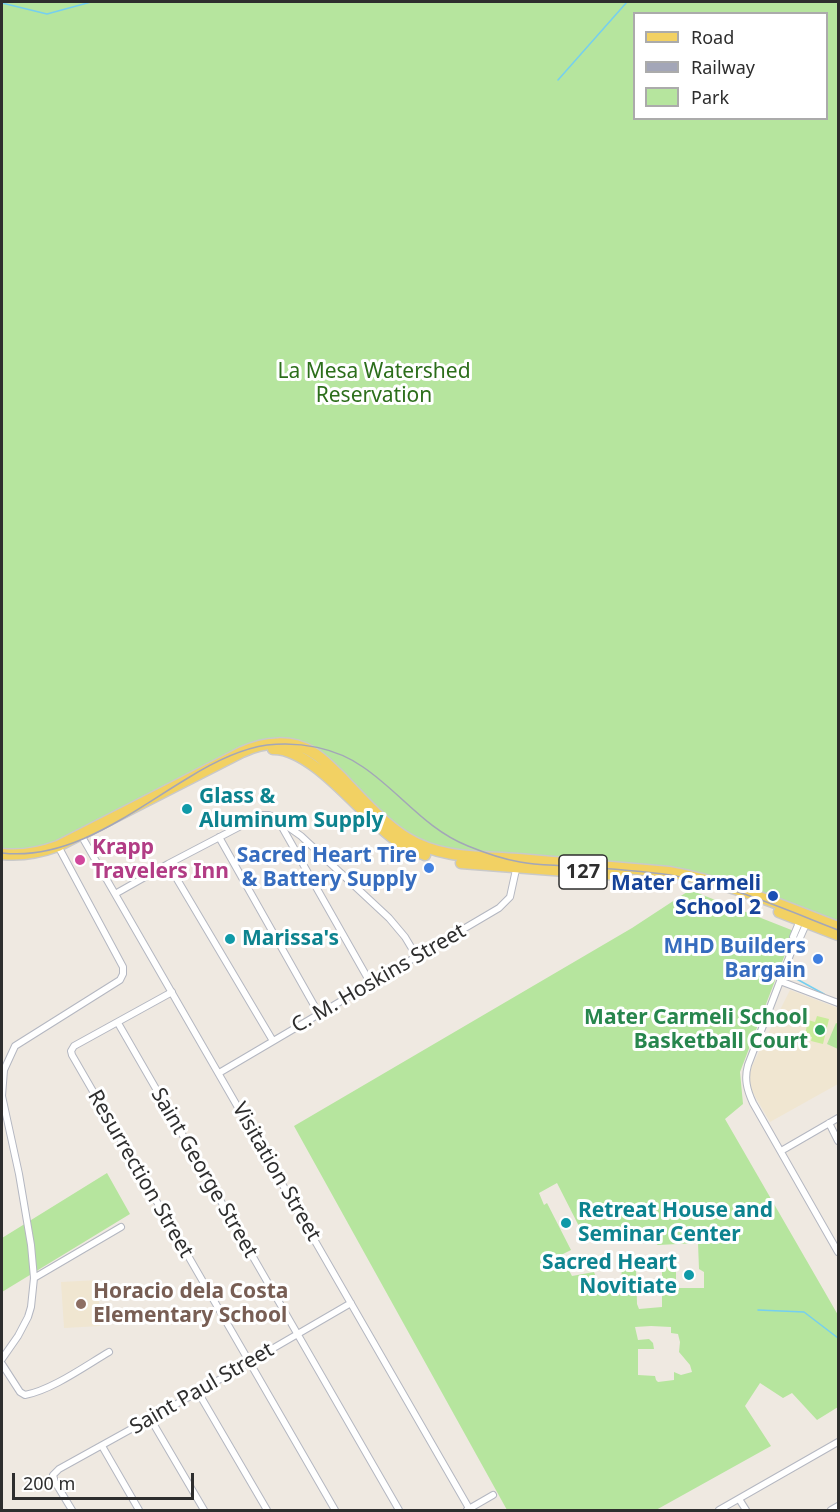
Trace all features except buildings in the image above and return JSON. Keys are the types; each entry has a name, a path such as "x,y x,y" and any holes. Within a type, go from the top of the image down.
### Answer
{"main road":[{"name":"127","path":"2,860 34,860 83,837 242,752 255,746 280,743 313,752 406,838 444,854 517,863 669,872 690,876 745,892 838,935"},
{"name":"127","path":"2,854 23,855 59,849"},
{"name":"127","path":"805,918 838,927"}],"street":[{"path":"115,894 219,837 263,815 269,815 301,836 389,918 405,937 417,957"},
{"path":"277,819 371,984"},
{"name":"Visitation Street","path":"83,837 469,1510"},
{"path":"219,837 319,1014"},
{"path":"59,849 123,967 123,974 120,980 15,1046 4,1070 3,1110 20,1174 32,1245 34,1278 28,1317 2,1362 20,1392 25,1395 65,1378 109,1352"},
{"name":"C. M. Hoskins Street","path":"219,1073 503,905 512,892 517,863"},
{"path":"168,864 273,1041"},
{"path":"805,918 793,937 795,942 748,1065 746,1082 753,1103 838,1252"},
{"path":"780,981 838,1002"},
{"path":"118,1023 172,992"},
{"name":"Resurrection Street","path":"118,1023 74,1046 71,1051 72,1055 335,1510"},
{"name":"Saint George Street","path":"118,1023 399,1510"},
{"path":"2,1058 11,1052"},
{"path":"781,1151 838,1118"},
{"path":"828,1124 838,1141"},
{"path":"34,1278 121,1227"},
{"name":"Saint Paul Street","path":"72,1510 55,1482 53,1475 59,1469 351,1303"},
{"path":"198,1392 267,1510"},
{"path":"150,1418 204,1510"},
{"path":"718,1510 838,1442"},
{"path":"102,1446 139,1510"},
{"path":"469,1510 493,1495"},
{"path":"739,1499 746,1510"},
{"path":"831,1510 838,1506"}],"shaded area":[{"path":"790,990 838,1008 838,1084 770,1122 749,1086 748,1074"},
{"name":"Horacio dela Costa Elementary School","path":"98,1280 100,1326 64,1328 61,1282"}],"green space":[{"name":"La Mesa Watershed Reservation","path":"2,2 838,2 838,927 708,880 518,859 419,845 303,750 255,749 86,835 2,857"},
{"path":"690,890 794,931 740,1072 743,1104 725,1119 838,1315 838,1407 817,1420 792,1393 783,1398 760,1383 745,1406 771,1446 656,1510 507,1510 294,1126 632,928","holes":["557,1183 585,1238 607,1231 616,1235 641,1234 658,1245 698,1243 699,1269 704,1272 704,1288 676,1288 676,1266 662,1267 662,1307 639,1309 636,1268 622,1268 621,1280 599,1285 594,1272 572,1276 561,1255 571,1250 547,1203 544,1205 539,1193","635,1327 671,1327 671,1333 678,1334 679,1352 690,1365 692,1372 681,1375 674,1372 674,1380 658,1382 655,1376 638,1375 638,1349 654,1349 649,1339 638,1340"]},
{"name":"Mater Carmeli School Basketball Court","path":"817,1016 829,1019 823,1044 811,1041 812,1037 805,1035 808,1020 815,1022"},
{"path":"836,1023 838,1024 838,1049 827,1044"},
{"path":"107,1173 130,1214 2,1292 2,1238"}],"waterway":[{"path":"2,3 47,14 91,2"},
{"path":"558,80 627,2"},
{"path":"793,977 824,994"},
{"path":"758,1310 804,1312 838,1338"}],"railway":[{"path":"2,853 27,853 76,842 122,819 197,772 236,753 267,745 305,745 352,760 376,777 439,830 453,839 487,853 531,864 631,870 692,879 756,898 838,930"}],"place":[{"name":"Glass & Aluminum Supply","path":"187,809"},
{"name":"Krapp Travelers Inn","path":"80,860"},
{"name":"Sacred Heart Tire & Battery Supply","path":"429,868"},
{"name":"Mater Carmeli School 2","path":"773,896"},
{"name":"Marissa's","path":"230,939"},
{"name":"MHD Builders Bargain","path":"818,959"},
{"name":"Mater Carmeli School Basketball Court","path":"820,1030"},
{"name":"Retreat House and Seminar Center","path":"566,1223"},
{"name":"Sacred Heart Novitiate","path":"689,1275"},
{"name":"Horacio dela Costa Elementary School","path":"81,1304"}]}
